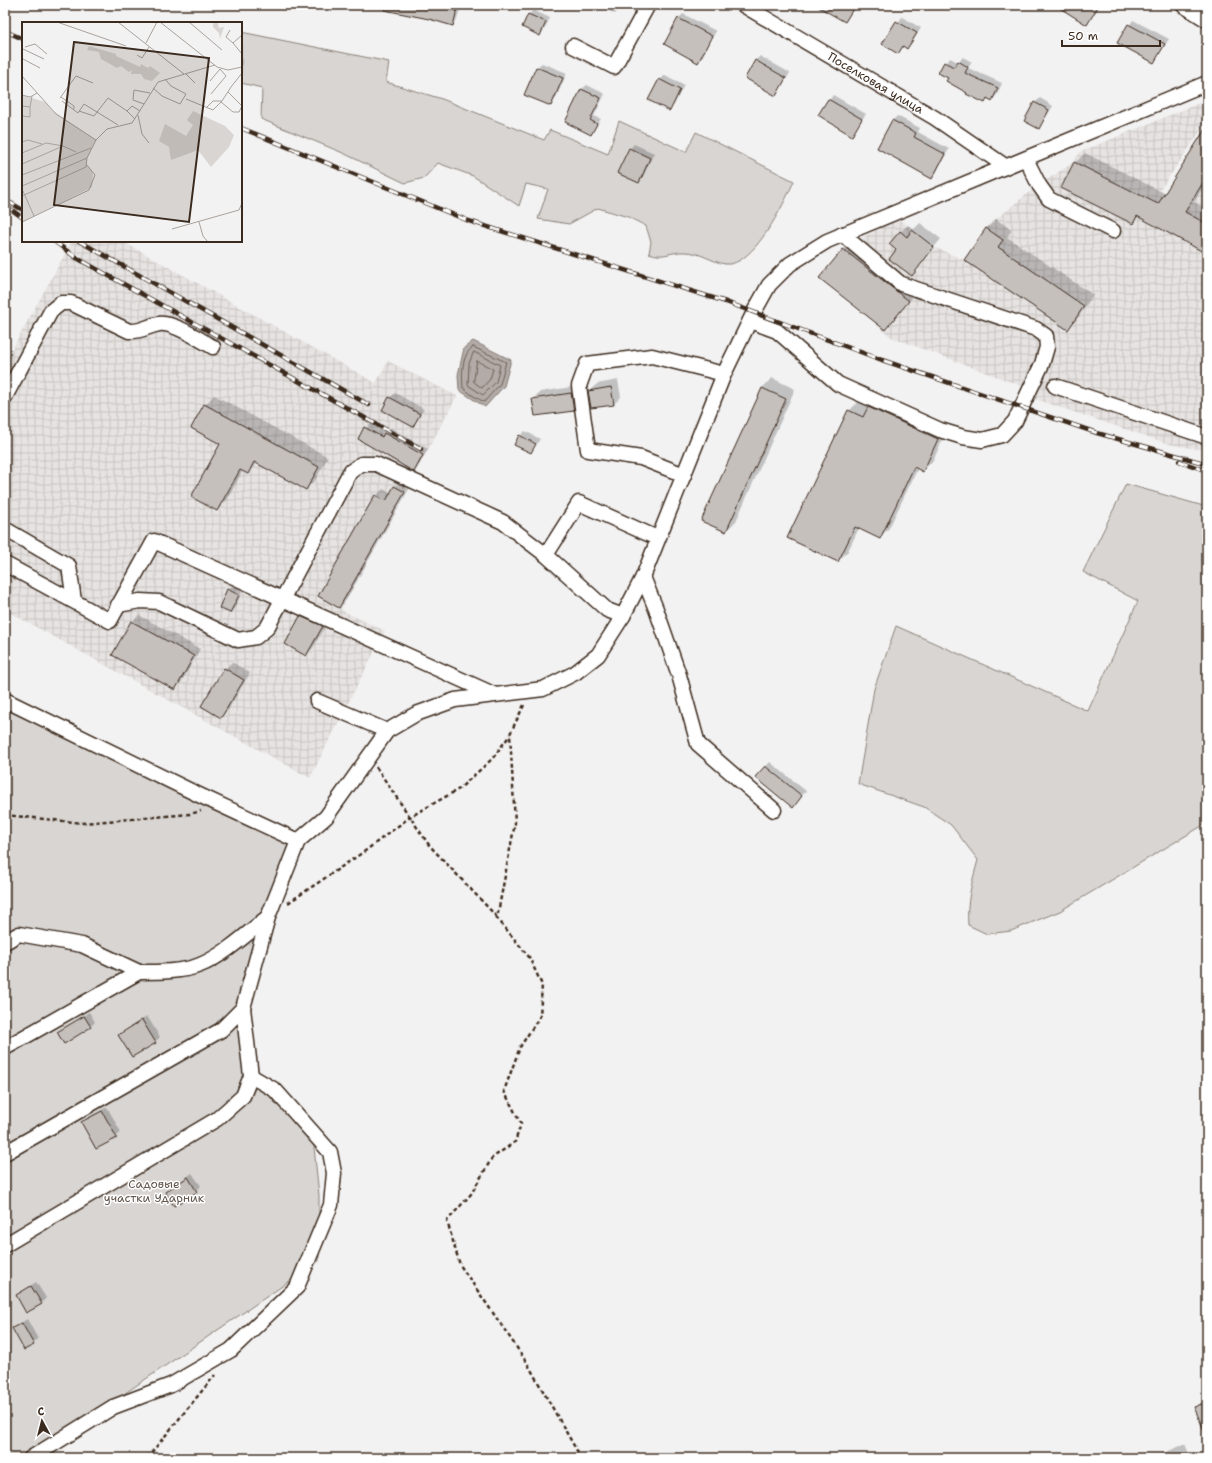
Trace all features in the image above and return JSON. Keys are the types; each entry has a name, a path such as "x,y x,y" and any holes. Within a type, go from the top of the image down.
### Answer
{"street":[{"path":"573,46 614,67 648,5"},
{"name":"Поселковая улица","path":"743,5 935,118 1005,166"},
{"path":"1182,5 1207,20"},
{"path":"5,1245 217,1119 243,1096 251,1076 243,1008 268,917 298,842 326,816 387,731 416,714 455,700 493,694 543,689 575,673 598,655 623,616 643,577 724,374 750,321 769,285 790,264 827,241 842,234 1207,83"},
{"path":"1026,159 1039,185 1049,199 1113,231"},
{"path":"750,321 777,331 838,384 940,430 962,437 982,440 1002,435 1015,421 1042,364 1047,346 1046,336 1036,329 901,284 842,234"},
{"path":"5,397 51,311 61,303 71,303 129,331 139,332 159,324 170,324 213,347"},
{"path":"684,475 640,458 588,450 579,386 587,364 652,356 724,374"},
{"path":"1055,386 1207,437"},
{"path":"118,605 140,601 159,602 238,640 256,637 267,628 281,599 350,472 361,464 376,464 503,522 546,556 607,610 623,616"},
{"path":"546,556 579,503 658,538"},
{"path":"5,529 69,566 74,601"},
{"path":"5,564 110,621 154,541 493,694"},
{"path":"643,577 679,675 698,744 774,810"},
{"path":"5,700 298,842"},
{"path":"317,701 387,731"},
{"path":"5,930 19,934 82,945 139,972 164,972 200,965 227,949 268,917"},
{"path":"5,942 19,934"},
{"path":"5,1048 139,972"},
{"path":"5,1153 220,1030 243,1008"},
{"path":"31,1458 113,1407 171,1385 231,1350 297,1287 331,1205 334,1173 330,1152 275,1090 251,1076"}],"path":[{"path":"287,904 365,851 410,817 459,789 492,759 510,734 530,690"},
{"path":"497,918 515,822 510,734"},
{"path":"369,757 429,845 497,918 529,957 542,985 540,1016 520,1047 504,1090 521,1124 515,1142 492,1158 471,1194 447,1221 460,1265 526,1361 581,1458"},
{"path":"5,815 83,823 190,814 220,805"},
{"path":"147,1458 209,1384 216,1372"}],"shaded area":[{"path":"1207,100 1207,122 1160,190 1166,193 1207,126 1207,451 1169,444 1029,397 1032,390 891,337 821,276 843,249 893,220 902,221 934,247 964,260 985,228 1033,189 1074,162 1080,152"},
{"path":"71,242 124,242 376,383 388,361 457,396 341,610 385,631 310,778 5,610 5,362"}],"green space":[{"path":"242,32 389,62 386,82 442,99 544,140 550,130 608,154 619,121 686,152 696,132 794,181 776,218 767,232 746,256 736,262 725,264 690,252 655,255 649,253 651,242 646,226 628,217 598,208 569,224 538,219 548,189 526,184 519,206 473,176 438,163 424,178 405,183 343,153 261,119 262,88 242,83"},
{"path":"1126,484 1207,507 1207,823 1060,911 1011,931 987,934 968,925 969,900 978,860 951,825 924,807 858,784 874,689 896,626 1088,711 1138,601 1083,572"},
{"name":"Садовые участки Ударник","path":"5,700 298,841 243,1008 251,1076 313,1138 319,1195 319,1261 30,1458 5,1458"}],"water":[{"path":"473,341 511,360 504,386 485,407 459,390 458,375 464,348"}],"building":[{"path":"385,5 458,5 453,26 429,19 384,10"},
{"path":"815,5 846,5 853,9 845,22"},
{"path":"1055,5 1099,5 1087,25"},
{"path":"528,14 546,22 540,36 522,27"},
{"path":"678,18 712,36 698,63 664,44"},
{"path":"896,21 917,33 907,49 903,46 898,54 882,44"},
{"path":"1128,24 1165,44 1154,63 1117,43"},
{"path":"755,60 786,78 776,96 745,78"},
{"path":"958,61 968,67 965,73 998,88 992,101 987,98 985,103 966,94 967,93 946,81 948,78 938,73 944,62 954,67"},
{"path":"536,67 563,78 551,106 524,95"},
{"path":"659,79 680,90 670,111 648,100"},
{"path":"581,89 601,98 590,120 597,124 591,135 565,122"},
{"path":"828,99 862,119 852,136 818,115"},
{"path":"1034,102 1049,110 1039,129 1024,121"},
{"path":"892,120 916,133 914,137 945,154 932,179 877,148"},
{"path":"1207,126 1207,176 1185,212 1207,224 1207,254 1137,216 1133,224 1061,188 1074,162 1158,204"},
{"path":"629,148 650,158 639,183 617,173"},
{"path":"986,228 1003,240 998,247 1084,306 1068,330 964,260"},
{"path":"912,230 934,247 912,276 889,259 896,250 889,244 900,231 907,237"},
{"path":"843,249 909,301 885,330 819,278"},
{"path":"611,387 614,405 591,408 588,391"},
{"path":"762,388 786,399 726,532 701,521"},
{"path":"571,393 574,411 535,416 532,399"},
{"path":"389,397 420,414 413,427 382,410"},
{"path":"204,404 319,467 306,490 254,462 248,474 240,470 217,511 191,497 220,444 191,428"},
{"path":"868,407 938,439 923,472 914,467 880,539 855,527 838,562 787,538 848,410 863,417"},
{"path":"364,427 382,437 384,433 423,455 414,472 358,439"},
{"path":"519,435 536,444 531,453 514,445"},
{"path":"394,486 405,492 339,608 318,596 375,495 386,501"},
{"path":"227,589 239,595 230,613 219,608"},
{"path":"300,616 323,626 306,656 285,644"},
{"path":"131,621 194,656 175,690 112,655"},
{"path":"224,668 244,680 221,718 201,706"},
{"path":"765,766 802,796 793,808 755,777"},
{"path":"84,1016 91,1027 64,1044 57,1032"},
{"path":"142,1020 156,1043 132,1057 118,1035"},
{"path":"102,1111 117,1138 96,1149 81,1122"},
{"path":"188,1177 197,1192 174,1206 165,1192"},
{"path":"31,1286 42,1304 26,1313 16,1295"},
{"path":"22,1323 34,1345 24,1350 12,1328"},
{"path":"1207,1402 1207,1437 1194,1407"}],"railway":[{"path":"5,31 22,39"},
{"path":"242,128 469,221 726,302 882,360 1097,433 1207,464"},
{"path":"7,201 22,209"},
{"path":"5,205 22,217"},
{"path":"55,242 75,257 421,449"},
{"path":"81,242 369,405"},
{"path":"1179,461 1207,471"}]}
